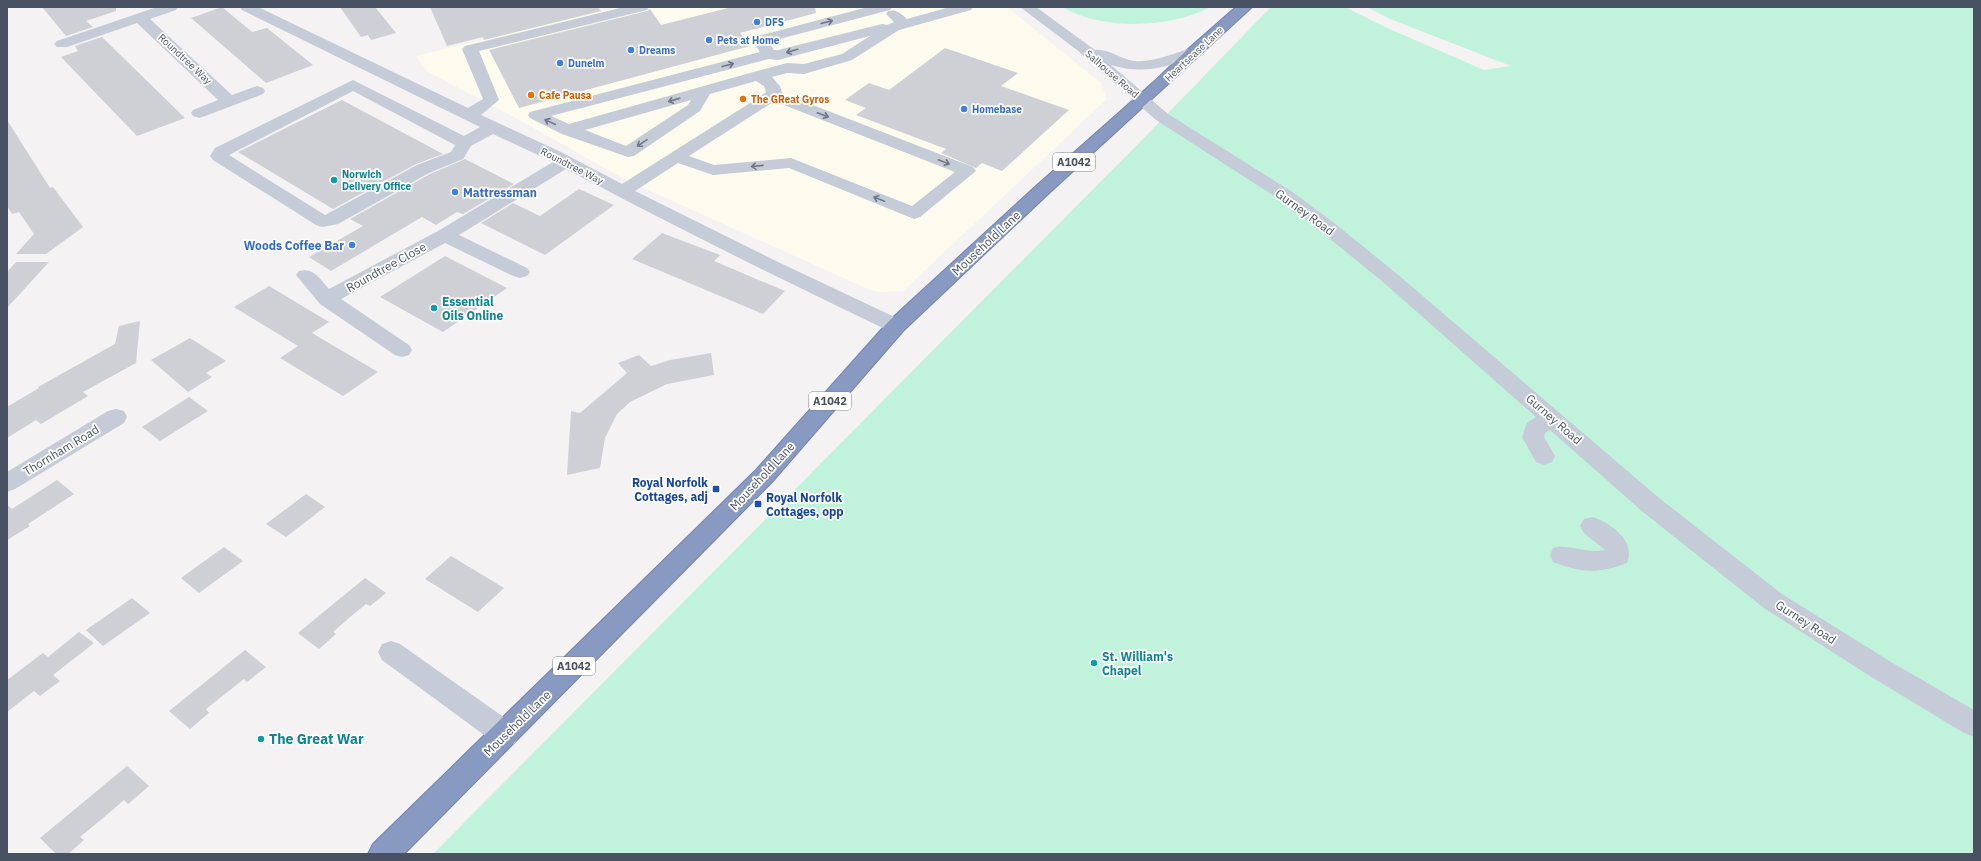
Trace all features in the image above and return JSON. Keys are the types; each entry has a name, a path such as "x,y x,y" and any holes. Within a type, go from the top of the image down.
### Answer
{"highway":[{"name":"Heartsease Lane","path":"1143,101 1192,53 1245,7"},
{"name":"Mousehold Lane","path":"383,854 758,482 896,326 1041,191 1143,101"}],"street":[{"path":"62,44 171,7"},
{"name":"Roundtree Way","path":"247,7 896,326"},
{"path":"469,115 486,106 491,100 470,49 642,7"},
{"path":"769,54 759,40 886,7 899,26"},
{"path":"568,130 786,68 804,70 847,57 899,26 931,11 966,7"},
{"name":"Salhouse Road","path":"1027,7 1082,47 1143,101"},
{"name":"Roundtree Way","path":"140,18 230,101"},
{"path":"707,91 694,108 628,152 568,130 536,115 769,54 778,55 875,29 899,26"},
{"name":"Salhouse Road","path":"1082,47 1122,64 1135,66 1154,66 1192,53"},
{"path":"767,99 790,90 804,70"},
{"path":"700,72 707,91"},
{"path":"621,192 638,180 679,157 774,93 774,86 770,81 756,76"},
{"path":"464,143 353,86 221,152 219,156 322,221 332,220 423,169 457,155 464,143 491,128"},
{"path":"679,157 688,162 713,170 791,163 914,213 967,171 790,90"},
{"path":"199,113 258,91"},
{"name":"Gurney Road","path":"1143,101 1176,127 1288,197 1330,230 1390,278 1672,523 1773,601 1882,670 1974,724"},
{"name":"Roundtree Close","path":"327,299 445,235 565,162"},
{"path":"445,235 520,272"},
{"name":"Roundtree Close","path":"306,275 327,299 402,350"},
{"name":"Thornham Road","path":"7,483 116,417"},
{"path":"1544,456 1533,437 1535,429 1552,418"},
{"path":"1562,555 1586,562 1605,562 1618,556 1618,548 1611,540 1592,526"},
{"path":"391,652 505,734"}],"shaded area":[{"path":"619,7 1007,7 1101,83 1107,99 903,291 882,292 870,290 626,180 514,117 428,72 416,56"}],"green space":[{"path":"1062,7 1211,7 1195,14 1176,19 1157,23 1136,24 1097,20 1078,15"},
{"path":"1271,7 1345,7 1385,27 1484,70 1511,66 1390,19 1367,7 1974,7 1974,854 433,854 1141,141"}],"building":[{"path":"42,7 116,7 116,11 86,21 93,27 66,36"},
{"path":"222,7 252,32 267,28 313,65 266,83 191,18"},
{"path":"340,7 375,7 396,33 371,40 368,35 361,37"},
{"path":"430,7 598,7 601,11 484,40 483,37 447,46"},
{"path":"732,7 815,7 816,13 740,33 750,46 519,108 489,50 650,9 661,25"},
{"path":"102,37 185,118 137,136 61,57 78,51 75,46"},
{"name":"Homebase","path":"945,48 1018,73 1001,86 1069,110 1002,171 982,163 976,168 941,153 946,149 856,115 866,108 845,100 869,83 889,90"},
{"name":"Norwich Delivery Office","path":"342,100 443,154 416,164 333,209 238,152"},
{"path":"7,120 50,188 53,187 83,227 46,254 16,254 34,234 19,212 12,214 7,206"},
{"path":"465,159 514,184 463,214 457,212 436,225 422,217 331,271 309,257 363,226 350,219 430,174"},
{"path":"579,189 614,205 545,255 481,223 513,203 540,216"},
{"path":"662,233 720,255 714,261 785,291 763,314 632,259"},
{"path":"445,256 507,288 443,332 380,297"},
{"path":"16,262 49,262 7,308 7,272"},
{"path":"269,286 329,322 312,333 378,372 343,396 280,358 298,346 234,307"},
{"path":"140,321 136,363 83,392 88,396 41,424 36,420 7,438 7,407 39,388 38,387 115,344 119,326"},
{"path":"190,338 226,361 206,373 212,377 188,392 151,360"},
{"path":"711,353 714,375 667,384 630,402 617,414 605,438 600,468 567,475 571,411 580,413 627,373 618,363 639,355 651,366 670,360"},
{"path":"189,397 208,411 160,441 142,427"},
{"path":"57,480 74,494 28,524 30,526 7,540 7,505 12,509"},
{"path":"306,494 325,507 286,537 266,524"},
{"path":"224,547 243,561 199,593 181,578"},
{"path":"451,556 504,588 478,612 425,579"},
{"path":"365,578 386,593 370,606 366,604 350,617 333,632 336,634 319,649 298,633"},
{"path":"132,598 150,613 103,646 86,630"},
{"path":"79,632 94,643 53,675 60,681 40,696 34,691 7,712 7,680 43,653 48,657"},
{"path":"245,650 266,667 247,682 244,679 206,709 209,713 190,729 169,711"},
{"path":"127,766 149,786 128,804 124,800 80,837 84,840 68,854 56,854 40,838"}],"place":[{"name":"DFS","path":"757,22"},
{"name":"Pets at Home","path":"709,40"},
{"name":"Dreams","path":"631,50"},
{"name":"Dunelm","path":"560,63"},
{"name":"Cafe Pausa","path":"531,95"},
{"name":"The GReat Gyros","path":"743,99"},
{"name":"Homebase","path":"964,109"},
{"name":"Norwich Delivery Office","path":"334,180"},
{"name":"Mattressman","path":"455,192"},
{"name":"Woods Coffee Bar","path":"352,245"},
{"name":"Essential Oils Online","path":"434,308"},
{"name":"Royal Norfolk Cottages, adj","path":"716,489"},
{"name":"Royal Norfolk Cottages, opp","path":"758,504"},
{"name":"St. William's Chapel","path":"1094,663"},
{"name":"The Great War","path":"261,739"}]}
